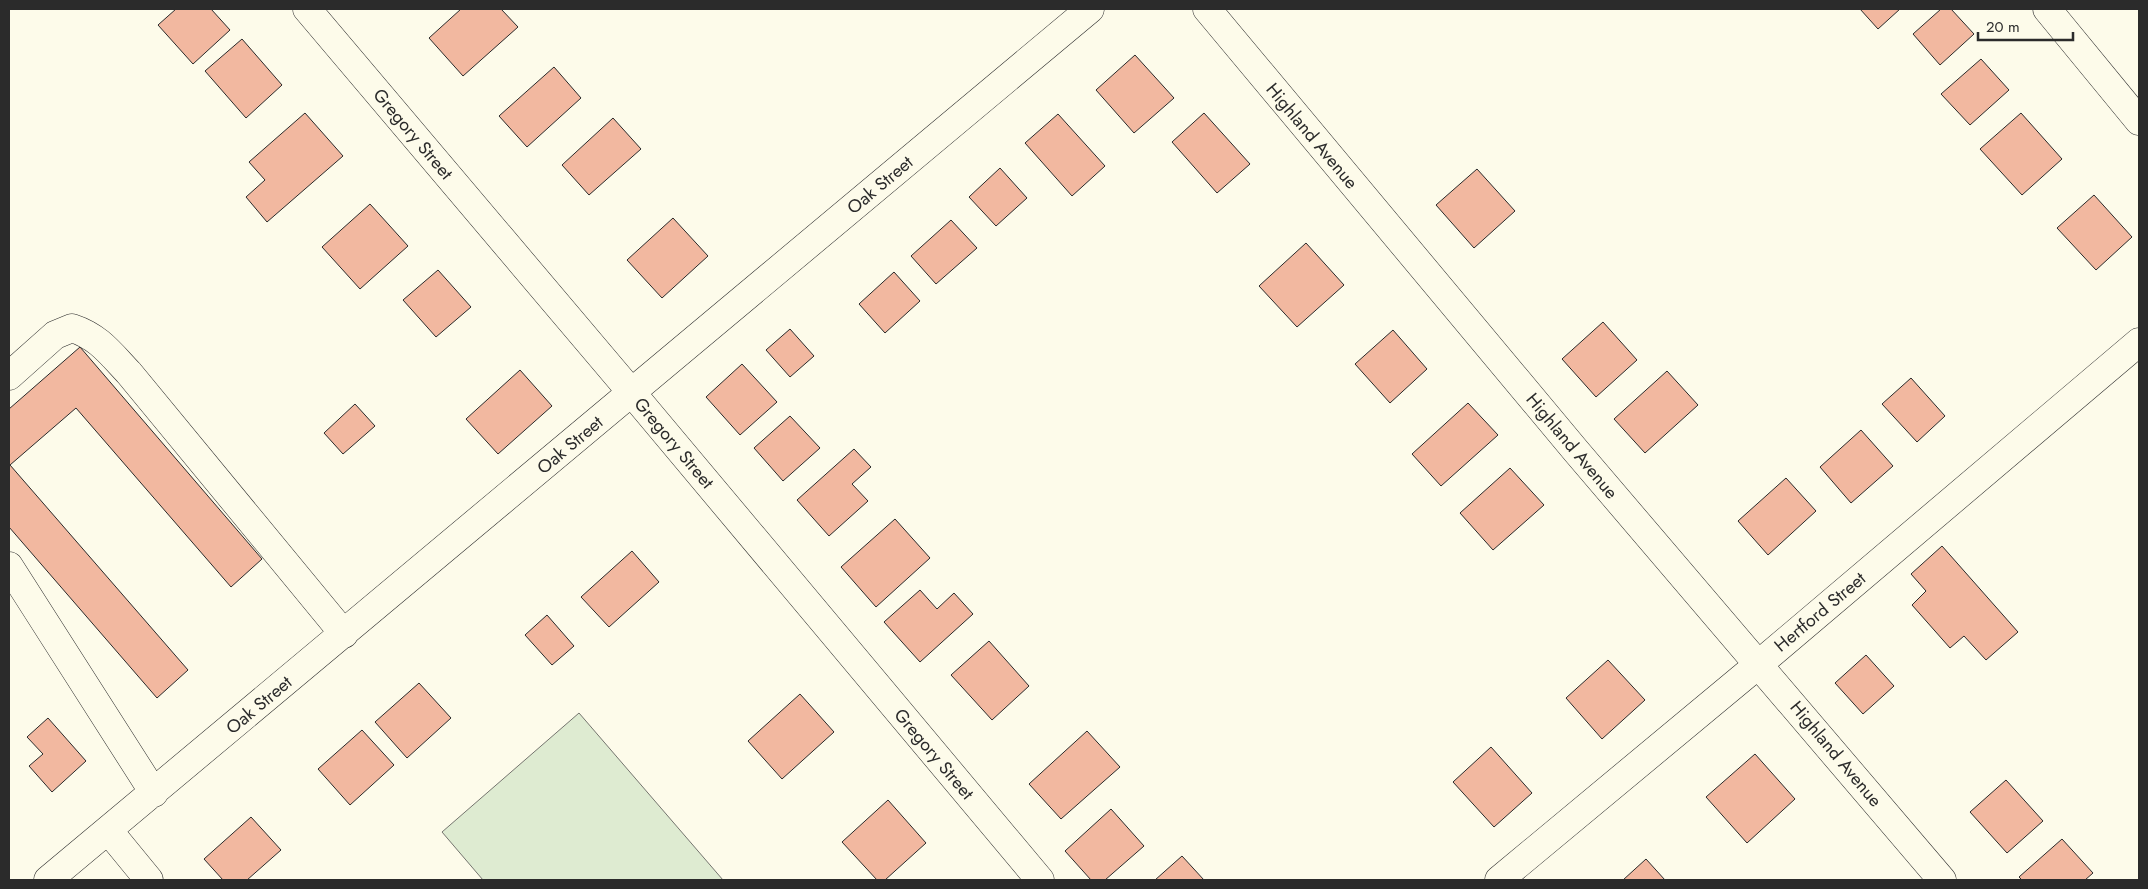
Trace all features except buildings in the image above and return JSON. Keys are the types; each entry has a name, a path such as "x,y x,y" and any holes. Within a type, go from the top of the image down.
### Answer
{"street":[{"name":"Gregory Street","path":"306,9 632,393 1040,880"},
{"name":"Oak Street","path":"48,880 1090,9"},
{"name":"Highland Avenue","path":"1207,9 1576,451 1760,664 1942,880"},
{"path":"2047,9 2139,121"},
{"path":"9,376 55,335 72,328 89,333 100,342 142,388 344,634"},
{"name":"Hertford Street","path":"1499,880 1760,664 2139,342"},
{"path":"9,566 154,793"},
{"path":"108,830 148,880"}],"green space":[{"path":"579,713 723,880 483,880 442,832"}]}
